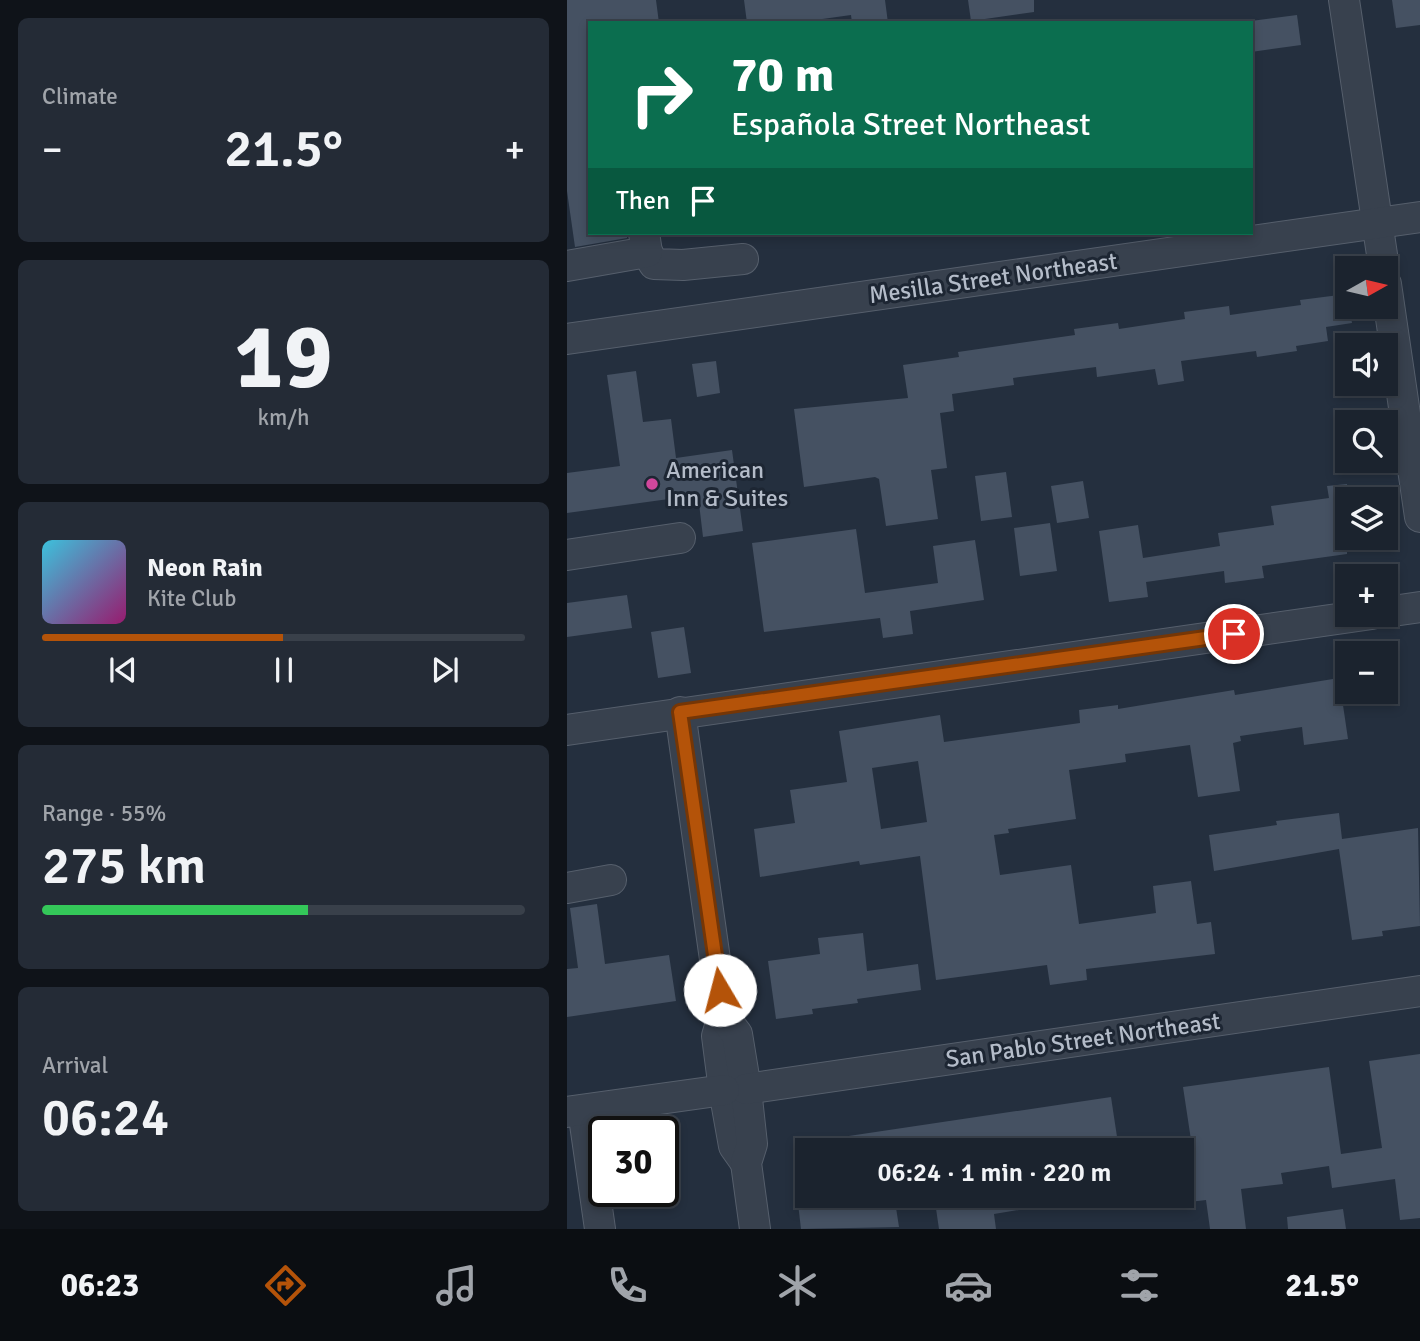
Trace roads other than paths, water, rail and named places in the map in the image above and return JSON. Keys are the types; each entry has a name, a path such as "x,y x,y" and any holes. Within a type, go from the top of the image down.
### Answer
{"street":[{"path":"1344,0 1382,256"},
{"name":"Mesilla Street Northeast","path":"567,339 1420,217"},
{"path":"567,266 645,242 654,264 683,265 743,259"},
{"path":"1391,319 1420,517"},
{"path":"567,555 680,538"},
{"path":"1398,610 1420,607"},
{"path":"567,730 1335,619"},
{"path":"680,712 723,1016 717,1036 735,1090 734,1146 746,1163 755,1229"},
{"path":"567,888 611,880"},
{"name":"San Pablo Street Northeast","path":"575,1111 1420,990"},
{"path":"575,1111 600,1229"}],"place":[{"name":"American Inn & Suites","path":"652,484"}]}
